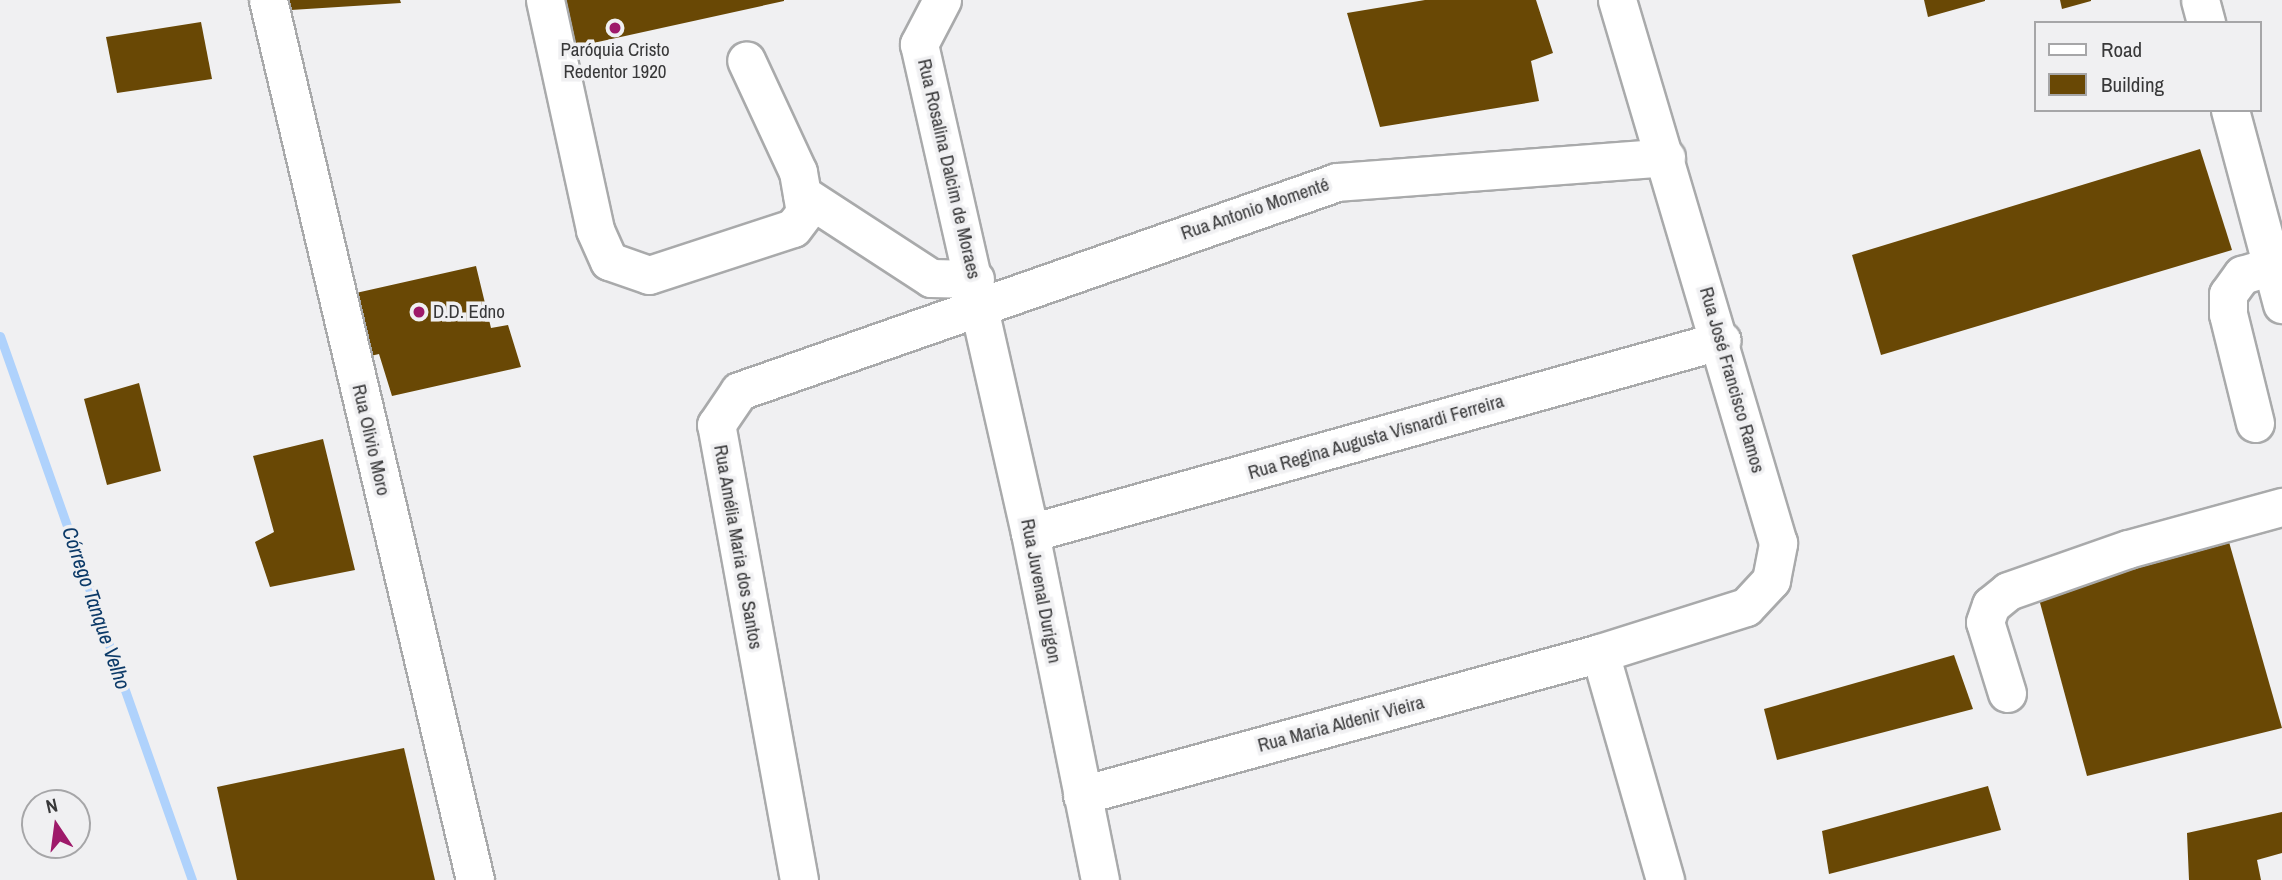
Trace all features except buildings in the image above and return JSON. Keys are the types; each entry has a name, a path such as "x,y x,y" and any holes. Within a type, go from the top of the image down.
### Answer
{"street":[{"name":"Rua Olivio Moro","path":"268,0 475,880"},
{"path":"545,0 579,171 609,261 649,275 722,255 793,228 805,212 798,172 746,60"},
{"name":"Rua Rosalina Dalcim de Moraes","path":"942,0 919,44 977,290"},
{"name":"Rua José Francisco Ramos","path":"1600,653 1746,607 1771,580 1778,543 1722,340 1618,0"},
{"path":"2200,0 2205,21"},
{"path":"2231,112 2282,304"},
{"name":"Rua Antonio Momenté","path":"977,290 1337,181 1666,157"},
{"path":"802,194 931,278 977,290"},
{"path":"2255,423 2228,314 2228,294 2242,275 2272,266"},
{"name":"Rua Juvenal Durigon","path":"977,290 1030,533 1100,880"},
{"name":"Rua Amélia Maria dos Santos","path":"799,880 716,425 739,391 977,290"},
{"name":"Rua Regina Augusta Visnardi Ferreira","path":"1030,533 1722,340"},
{"path":"2007,692 1985,622 1992,606 2008,591 2128,549 2282,507"},
{"path":"1600,653 1665,880"},
{"name":"Rua Maria Aldenir Vieira","path":"1082,795 1600,653"}],"waterway":[{"name":"Córrego Tanque Velho","path":"0,336 192,880"}],"place":[{"name":"Paróquia Cristo Redentor 1920","path":"615,28"},
{"name":"D.D. Edno","path":"419,312"}]}
